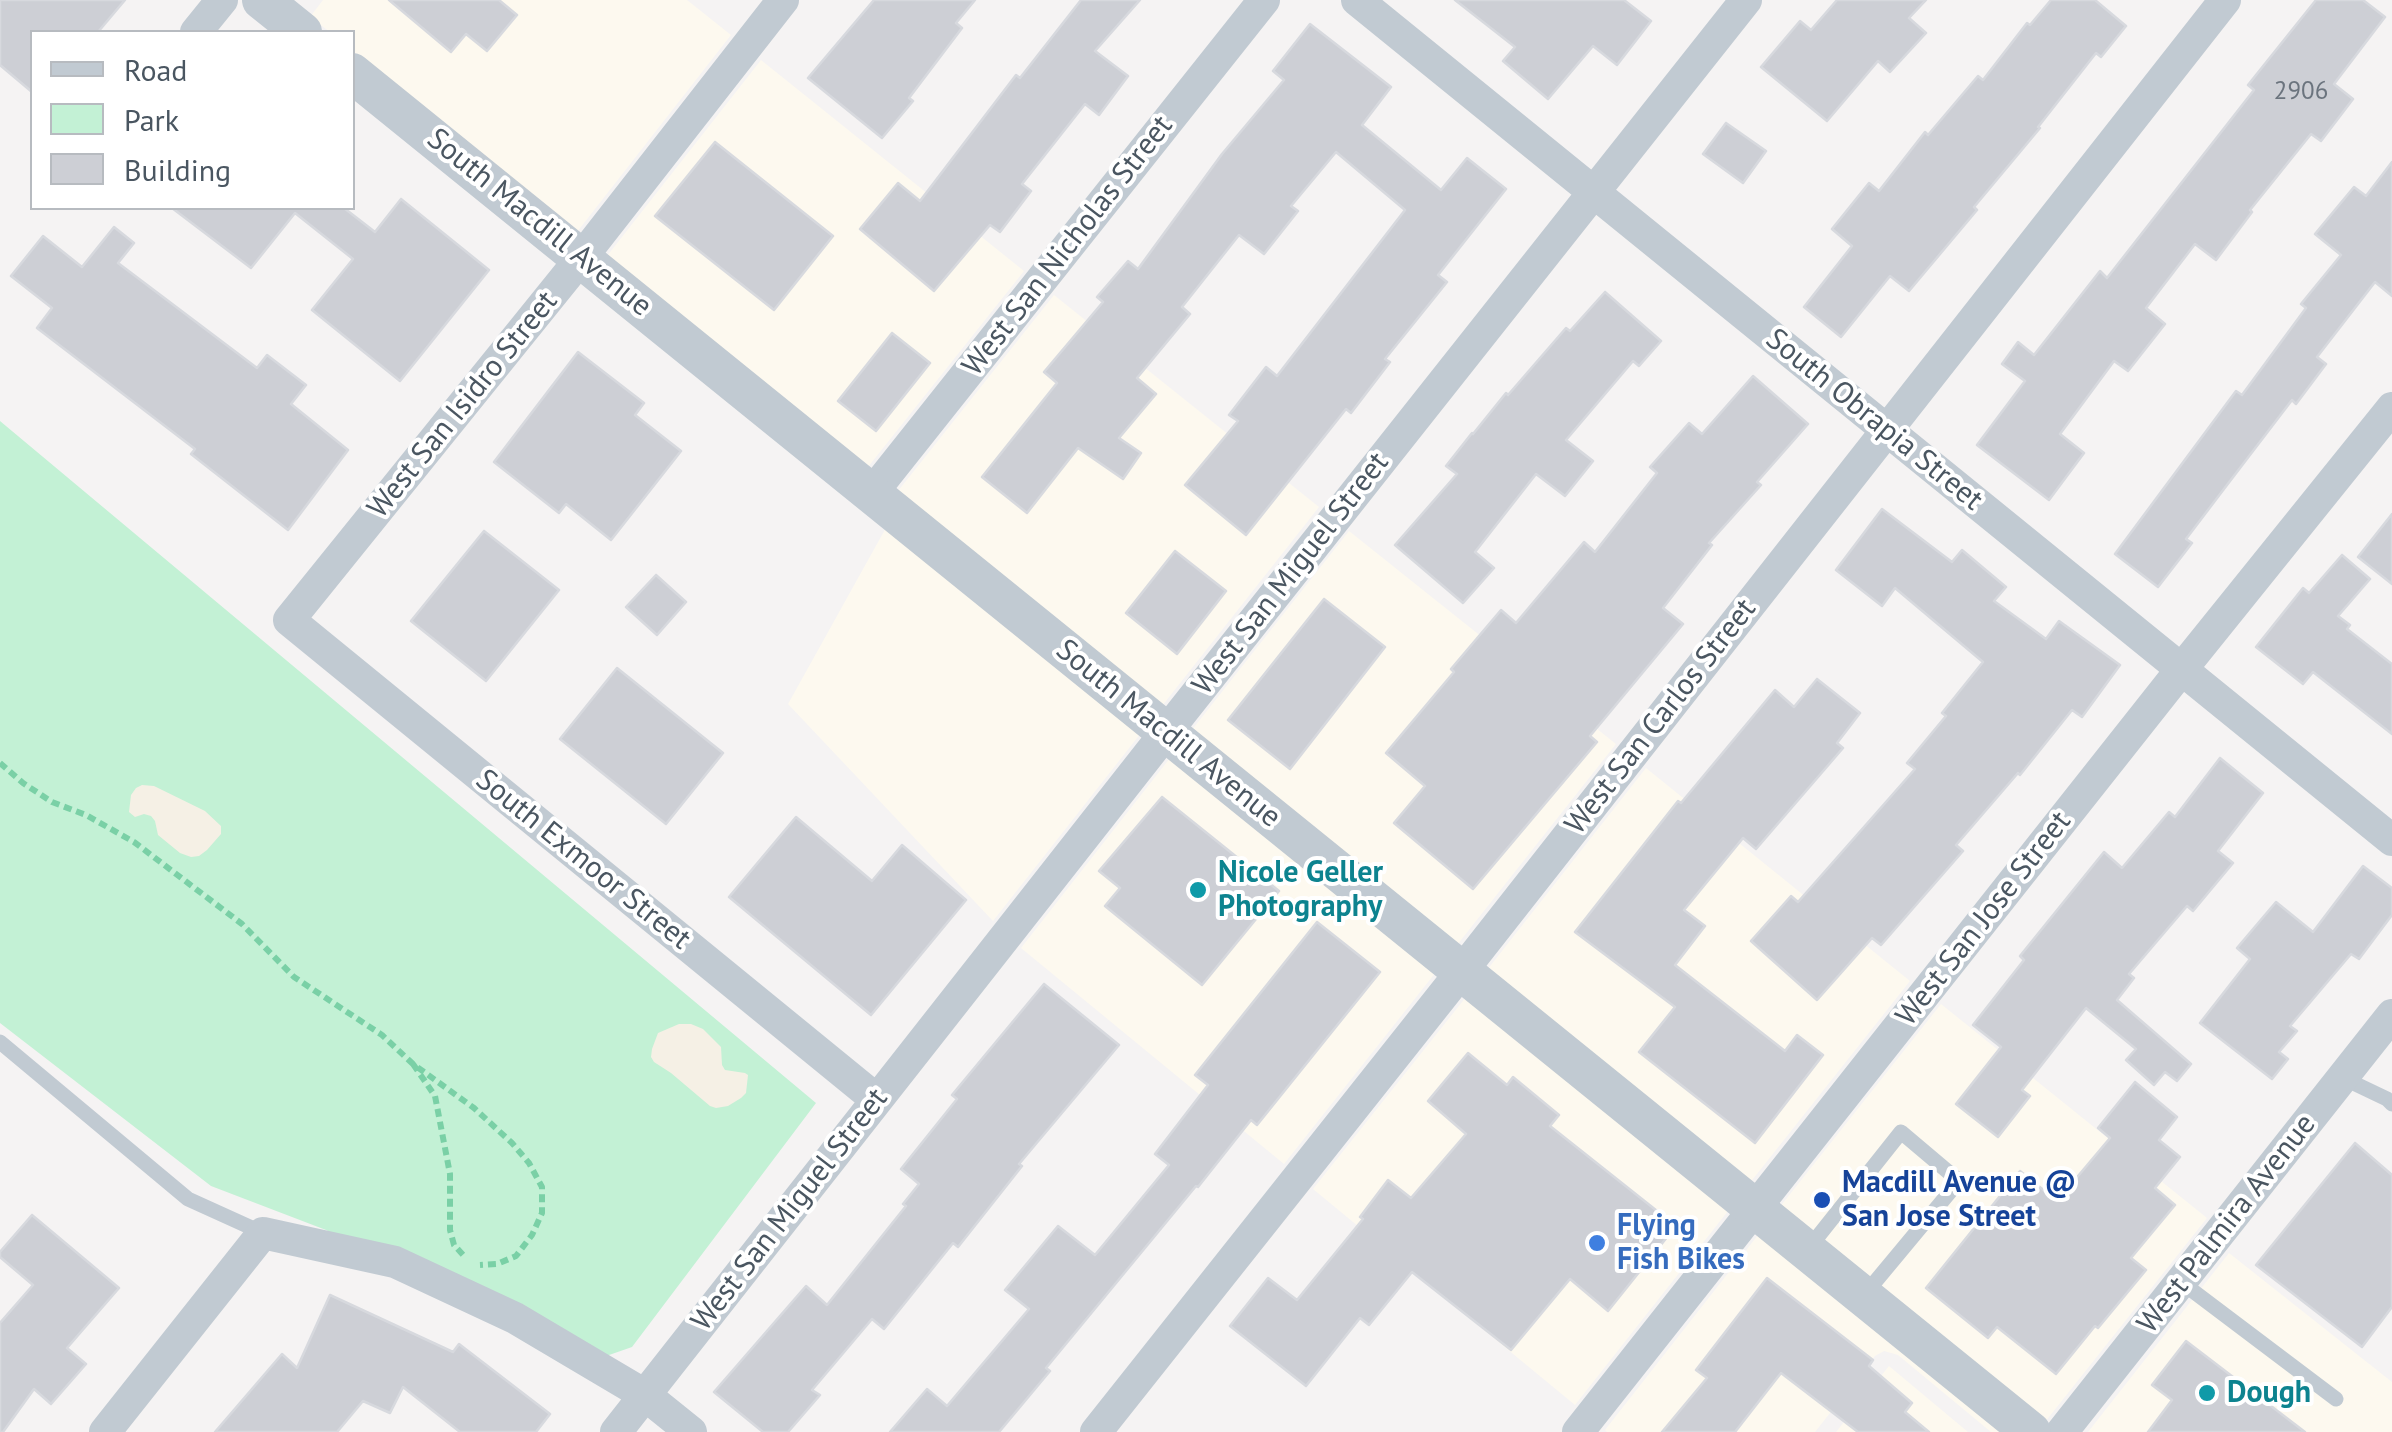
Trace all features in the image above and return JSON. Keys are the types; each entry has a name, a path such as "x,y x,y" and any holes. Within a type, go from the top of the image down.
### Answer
{"street":[{"path":"198,30 222,0"},
{"name":"West San Isidro Street","path":"289,620 784,0"},
{"name":"West San Nicholas Street","path":"872,493 1264,0"},
{"name":"South Obrapia Street","path":"1356,0 2392,840"},
{"name":"West San Miguel Street","path":"616,1432 1746,0"},
{"name":"West San Carlos Street","path":"1096,1432 2225,0"},
{"name":"South Macdill Avenue","path":"355,75 2031,1432"},
{"name":"West San Jose Street","path":"1578,1432 2392,408"},
{"name":"South Exmoor Street","path":"289,620 877,1100"},
{"name":"West Palmira Avenue","path":"2062,1432 2392,1015"},
{"path":"105,1432 263,1233 395,1262 514,1318 645,1395 691,1432"}],"lane":[{"path":"0,1042 188,1198 263,1233"},
{"path":"2343,1078 2390,1099"},
{"path":"1806,1252 1901,1132 1958,1181 1862,1297"},
{"path":"2181,1282 2336,1399"}],"path":[{"path":"0,763 52,802 86,815 134,842 242,924 294,978 382,1035 512,1143 542,1187 542,1213 516,1256 479,1266 454,1245 450,1230 450,1174 434,1096 413,1064"}],"shaded area":[{"path":"323,0 687,0 731,35 577,232 355,53 355,30 327,30 310,17"},
{"path":"761,60 1024,271 868,467 607,256"},
{"path":"1054,295 1319,507 1162,706 898,491"},
{"path":"887,526 1141,733 993,921 788,704"},
{"path":"1349,531 1616,744 1457,945 1191,731"},
{"path":"1170,758 1436,972 1284,1164 1021,948"},
{"path":"1646,768 1910,981 1749,1184 1487,970"},
{"path":"1466,997 1728,1211 1575,1405 1313,1189"},
{"path":"1941,1004 2207,1218 2045,1422 1779,1208"},
{"path":"1758,1235 2003,1432 1991,1432 1898,1355 1884,1351 1875,1356 1815,1432 1607,1432"},
{"path":"2229,1253 2392,1382 2392,1432 2088,1432"},
{"path":"1889,1366 1968,1432 1836,1432"}],"green space":[{"path":"0,421 816,1103 632,1347 589,1362 326,1230 211,1186 0,1023"}],"sand":[{"path":"142,785 154,786 205,811 221,826 221,834 199,856 180,853 158,835 151,816 135,817 129,812 131,795"},
{"path":"679,1024 703,1029 721,1047 725,1070 748,1075 746,1093 741,1098 728,1106 710,1106 654,1062 652,1049 658,1033"}],"building":[{"path":"0,0 125,0 100,30 30,30 30,90 0,65"},
{"path":"389,0 499,0 517,15 487,51 466,34 451,52"},
{"path":"874,0 975,0 956,23 962,28 909,98 913,101 882,138 808,78"},
{"path":"1081,0 1140,0 1095,51 1128,76 1099,115 1085,104 1022,184 1031,191 1000,232 990,225 934,291 860,229 898,183 920,201 1016,75 1020,78"},
{"path":"1455,0 1624,0 1651,21 1617,65 1593,46 1548,99 1503,61 1515,47"},
{"path":"1837,0 1926,0 1909,18 1926,33 1890,72 1878,61 1827,121 1761,67 1800,21 1811,30"},
{"path":"2051,0 2095,0 2126,26 2101,57 2096,53 1974,207 1977,210 1909,291 1890,276 1841,337 1804,307 1852,246 1832,229 1869,183 1879,191 1925,132 1928,135 1978,76 1983,80 2027,23 2030,25"},
{"path":"2316,0 2363,0 2385,17 2334,84 2353,99 2321,141 2311,134 2216,260 2195,244 2146,308 2165,324 2128,371 2114,361 2060,434 2084,453 2049,500 1977,445 2025,381 2002,364 2018,342 2034,355 2100,271 2107,278 2254,90 2248,85"},
{"path":"1310,24 1391,87 1362,125 1441,190 1467,158 1506,189 1438,275 1447,282 1385,359 1390,362 1351,413 1346,409 1246,535 1185,485 1238,421 1229,415 1266,367 1277,376 1405,210 1336,152 1291,206 1298,211 1264,254 1239,235 1182,307 1190,314 1137,378 1156,394 1119,438 1141,453 1123,479 1078,448 1027,513 982,477 1057,383 1044,372 1103,302 1097,297 1128,261 1138,269 1222,154 1284,80 1273,71"},
{"path":"1726,123 1766,151 1743,183 1703,154"},
{"path":"715,142 833,236 774,310 655,216"},
{"path":"2392,162 2392,296 2375,282 2317,357 2326,364 2296,404 2292,400 2186,539 2192,543 2158,587 2115,554 2236,391 2242,395 2306,308 2301,304 2341,255 2315,234 2354,187 2366,196"},
{"path":"401,199 489,270 400,381 312,310 353,259 295,213 251,268 175,210 347,210 375,232"},
{"path":"114,227 134,243 118,263 257,368 267,355 306,385 291,404 348,450 288,530 191,454 195,449 37,328 52,308 11,276 43,236 82,267"},
{"path":"1605,292 1661,341 1639,366 1633,361 1566,440 1593,461 1565,496 1536,474 1475,552 1494,568 1463,603 1395,545 1457,474 1446,466 1472,433 1566,328 1570,331"},
{"path":"892,333 930,363 876,431 838,401"},
{"path":"578,352 644,403 635,415 681,451 611,540 566,504 559,513 494,462"},
{"path":"1753,376 1808,424 1757,482 1761,485 1709,543 1712,545 1663,608 1683,624 1590,736 1597,742 1473,889 1394,823 1425,786 1386,753 1501,610 1516,623 1584,542 1595,552 1657,473 1650,467 1689,423 1702,434"},
{"path":"1882,509 1952,562 1962,550 2006,587 1994,601 2046,639 2059,621 2120,665 2082,717 2072,710 1956,845 1963,851 1881,945 1872,938 1817,1000 1751,941 1791,896 1798,902 1915,769 1907,763 1983,662 1895,588 1882,606 1836,570"},
{"path":"2392,514 2392,584 2358,557"},
{"path":"484,531 559,590 486,681 411,621"},
{"path":"1175,551 1226,591 1177,654 1126,613"},
{"path":"2342,555 2370,579 2338,616 2350,625 2347,629 2392,664 2392,734 2313,672 2303,684 2256,647 2303,588 2309,593"},
{"path":"656,575 686,602 657,635 626,607"},
{"path":"1324,599 1385,647 1290,769 1228,720"},
{"path":"617,668 723,753 666,824 560,739"},
{"path":"1817,679 1860,713 1837,743 1843,748 1756,849 1743,838 1684,910 1705,926 1675,965 1785,1051 1797,1035 1823,1055 1755,1143 1639,1052 1675,1007 1575,932 1678,801 1681,803 1775,690 1794,707"},
{"path":"2220,758 2263,793 2218,851 2233,863 2193,911 2187,906 2129,974 2134,978 2117,1000 2191,1064 2177,1081 2165,1072 2154,1085 2126,1060 2136,1049 2086,1008 2022,1090 2030,1096 1998,1137 1956,1104 2001,1047 1973,1025 2024,960 2020,956 2104,852 2122,868 2169,812 2175,817"},
{"name":"Nicole Geller Photography","path":"1162,797 1279,891 1202,985 1105,906 1120,888 1099,871"},
{"path":"796,817 872,881 902,845 966,900 871,1015 729,897"},
{"path":"2363,866 2392,888 2392,915 2359,959 2351,954 2290,1026 2297,1031 2279,1052 2288,1059 2272,1079 2200,1023 2250,959 2237,948 2276,902 2313,932"},
{"path":"1317,922 1380,972 1257,1125 1251,1120 1046,1368 1050,1371 999,1432 890,1432 927,1389 947,1406 1029,1309 1005,1290 1058,1226 1095,1255 1169,1165 1155,1154 1208,1085 1195,1075"},
{"path":"1044,984 1119,1045 1019,1164 1022,1166 958,1247 953,1243 884,1329 872,1319 812,1390 820,1395 788,1432 763,1432 714,1392 806,1286 827,1305 919,1184 901,1169 957,1099 952,1095"},
{"path":"1468,1053 1507,1085 1513,1077 1559,1115 1550,1126 1676,1226 1608,1311 1570,1279 1511,1350 1412,1272 1369,1325 1360,1318 1306,1386 1230,1326 1268,1278 1297,1300 1363,1219 1360,1217 1388,1180 1411,1198 1466,1134 1428,1101"},
{"path":"2135,1082 2177,1117 2159,1140 2180,1157 2155,1188 2175,1205 2131,1258 2146,1270 2056,1374 1997,1327 1988,1338 1926,1288 2020,1171 2057,1201 2110,1138 2098,1128"},
{"path":"2355,1143 2392,1175 2392,1307 2362,1347 2256,1265"},
{"path":"32,1215 119,1288 67,1348 86,1364 51,1404 34,1389 0,1432 0,1323 33,1285 0,1257 0,1252"},
{"path":"1767,1278 1873,1360 1869,1366 1912,1403 1905,1412 1929,1432 1858,1432 1781,1373 1735,1432 1662,1432 1707,1378 1696,1370"},
{"path":"330,1295 453,1352 459,1344 550,1414 536,1432 460,1432 403,1387 390,1413 363,1401 337,1432 215,1432 282,1354 297,1368"},
{"name":"Dough","path":"2186,1341 2305,1432 2148,1432 2172,1400 2152,1385"}],"place":[{"name":"Nicole Geller Photography","path":"1198,890"},
{"name":"Macdill Avenue @ San Jose Street","path":"1822,1200"},
{"name":"Flying Fish Bikes","path":"1597,1243"},
{"name":"Dough","path":"2207,1393"}]}
